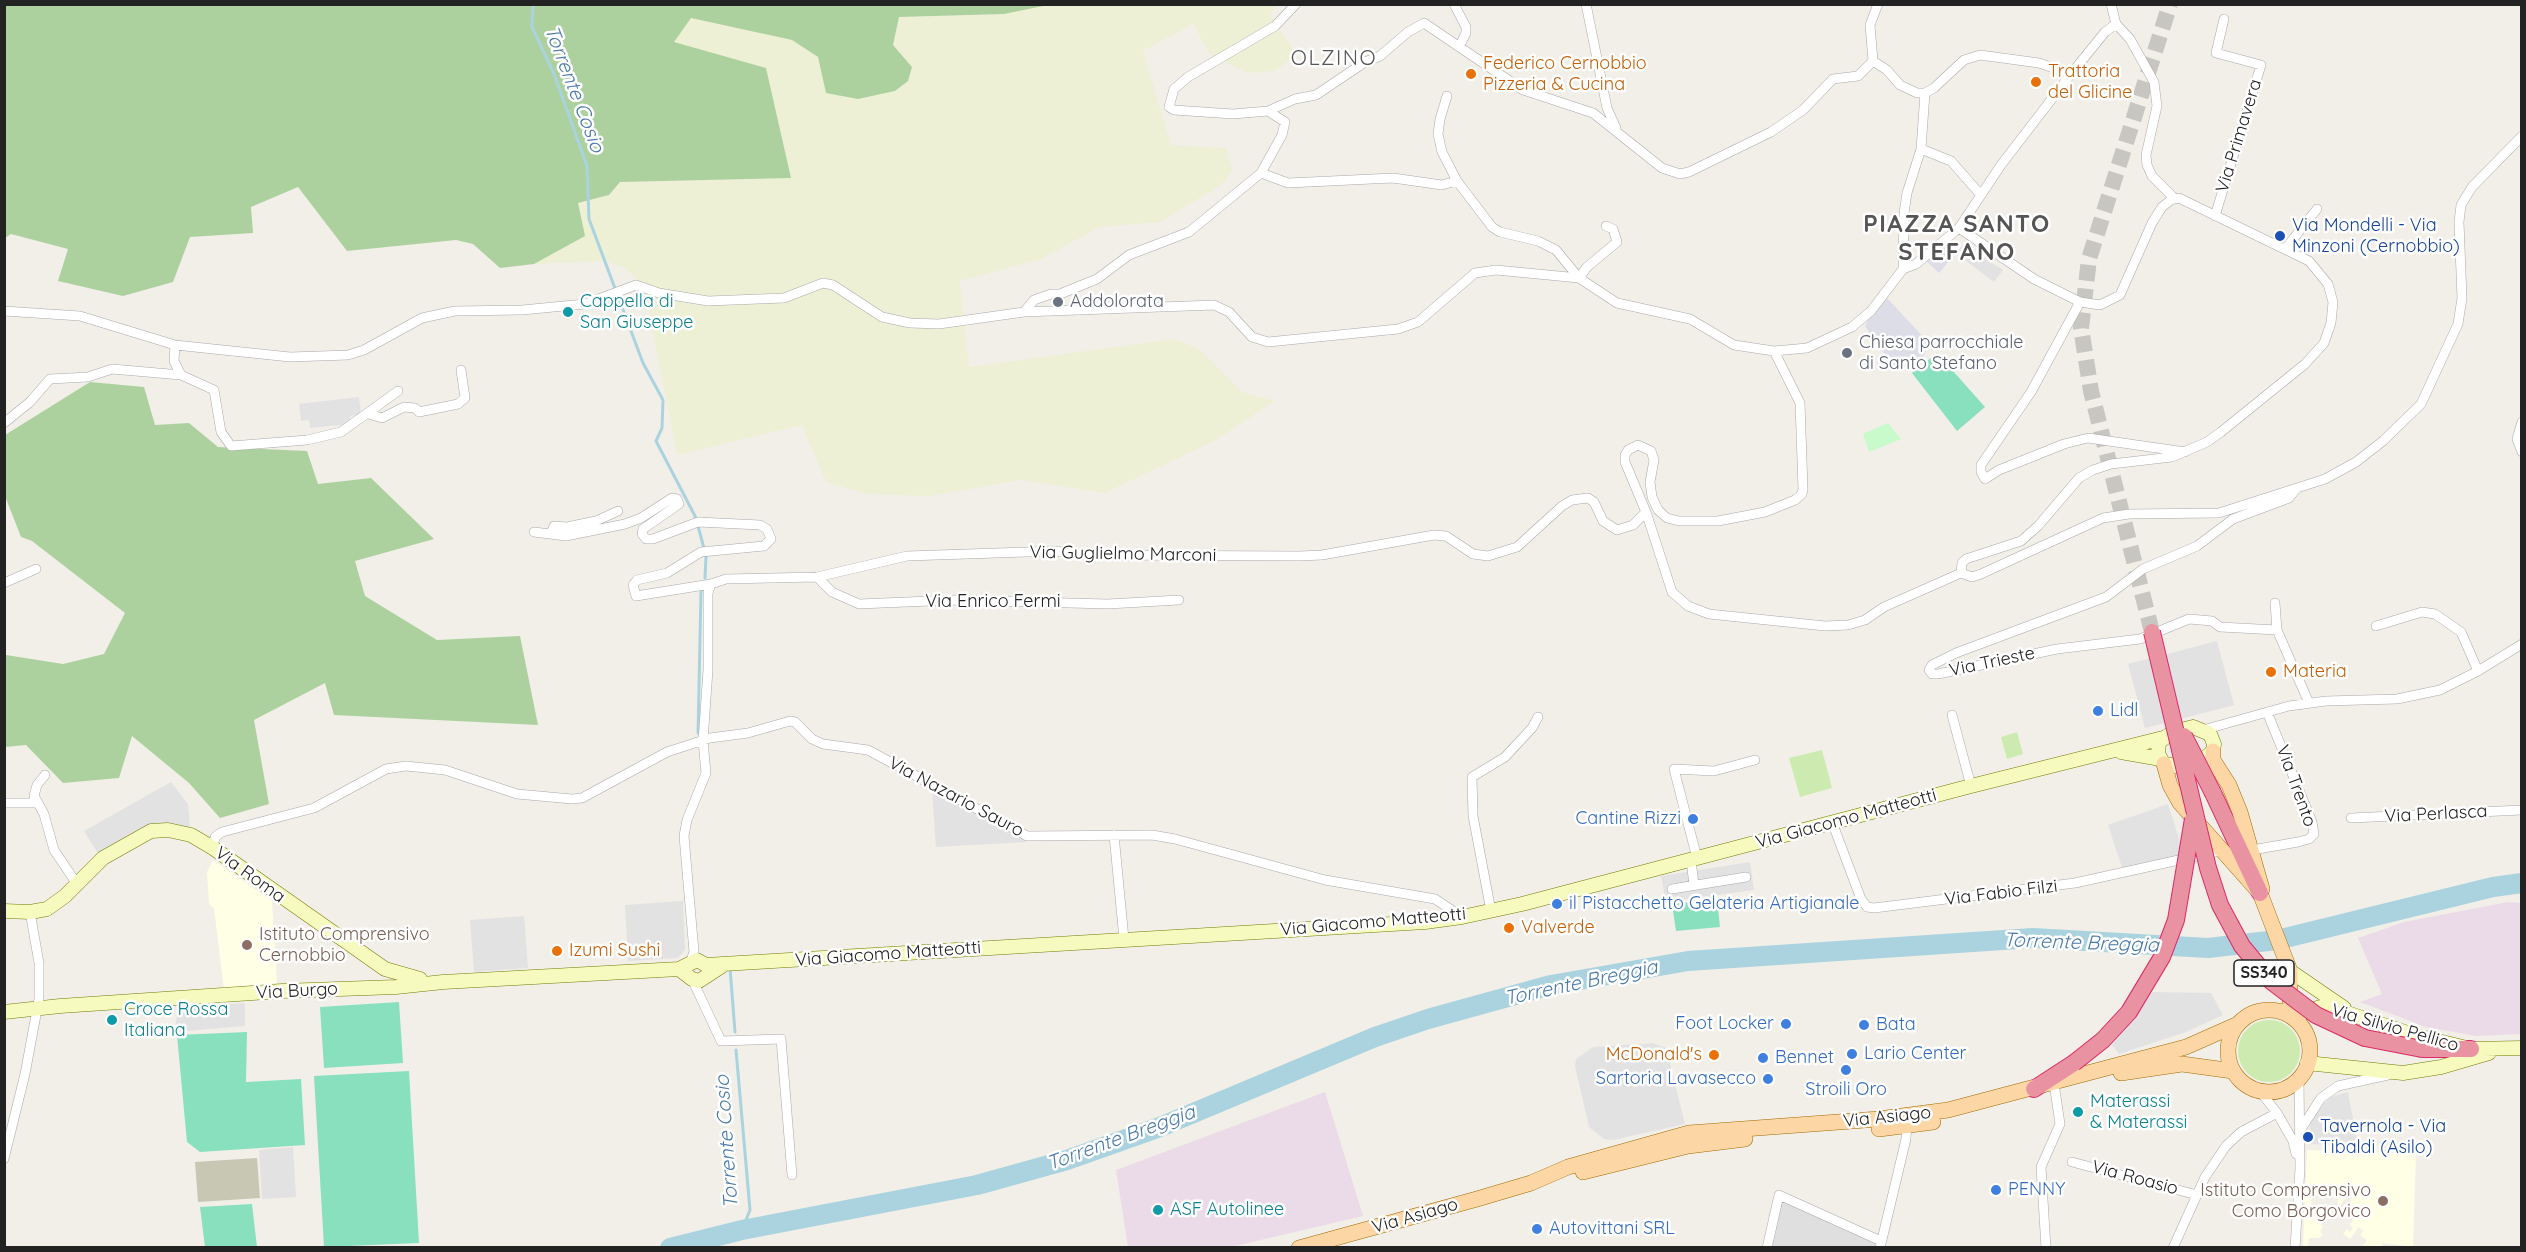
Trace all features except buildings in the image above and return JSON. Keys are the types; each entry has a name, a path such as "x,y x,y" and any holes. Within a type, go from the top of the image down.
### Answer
{"highway":[{"name":"SS340","path":"2152,632 2194,809 2220,905 2242,946 2271,981 2303,1007 2352,1033 2388,1044 2422,1049 2471,1049"},
{"path":"2171,708 2266,905"},
{"name":"SS340","path":"2034,1089 2074,1063 2103,1040 2129,1012 2162,957 2176,920 2194,809"}],"main road":[{"path":"2210,740 2213,760 2234,796 2252,850 2266,905 2290,972 2290,1006 2293,1018"},
{"path":"2162,762 2170,785 2180,803 2224,850 2266,905"},
{"path":"2268,1010 2285,991 2290,972"},
{"path":"2268,1010 2282,1012 2293,1018 2306,1034 2309,1045 2307,1063 2299,1078 2281,1090 2259,1090 2249,1086 2233,1071 2228,1055 2229,1044 2238,1024 2249,1015 2268,1010"},
{"name":"Via Asiago","path":"1299,1248 1531,1183 1540,1184 1688,1146 1911,1120 1949,1120 2186,1047 2238,1024"},
{"name":"Via Asiago","path":"1911,1120 2034,1089 2055,1087 2165,1065 2198,1064 2233,1071"}],"street":[{"path":"1296,4 1275,26 1188,77 1174,89 1168,107 1174,110 1233,114 1268,111 1295,99 1316,95 1365,62 1380,56 1419,24 1424,23 1523,90 1593,113 1662,168 1672,173 1689,172 1771,132 1803,110 1833,79 1858,76 1873,61 1870,25 1878,4"},
{"path":"1454,4 1466,27 1466,33 1459,47"},
{"path":"1586,4 1607,108 1617,130"},
{"path":"1961,573 1962,563 1966,559 2021,541 2038,526 2079,478 2093,470 2111,464 2172,457 2187,452 2221,432 2305,364 2324,343 2331,323 2332,302 2328,284 2309,261 2174,198 2152,176 2146,155 2157,106 2154,82 2130,39 2116,24 2111,4"},
{"name":"Via Primavera","path":"2215,216 2261,65 2216,53 2224,19"},
{"path":"1447,96 1438,134 1442,152 1457,181 1492,227 1500,232 1538,241 1556,250 1579,278 1617,303 1690,319 1734,345 1774,351 1807,348 1852,327 1871,311 1903,270 1916,264 1959,228 1980,194 2071,74 2105,32 2116,24"},
{"path":"1873,61 1887,70 1900,85 1917,93 1925,93 1934,88 1964,60 1980,55 2039,63 2071,74"},
{"path":"1903,270 1907,193 1921,149 1925,93"},
{"path":"1024,312 1034,300 1051,294 1060,294 1097,279 1129,255 1189,232 1261,173 1285,122 1268,111"},
{"path":"1774,351 1800,403 1803,438 1802,494 1795,500 1764,512 1718,521 1679,521 1667,518 1658,510 1652,497 1650,482 1653,455 1647,447 1638,445 1628,450 1624,462 1646,512 1672,592 1688,606 1709,614 1825,626 1848,625 1865,620 1905,597 1961,573 1972,577 1981,574 2103,518 2129,514 2219,513 2325,479 2356,462 2383,441 2421,404 2458,324 2462,298 2458,222 2461,205 2472,187 2522,136"},
{"path":"1921,149 1951,161 1980,194"},
{"path":"1261,173 1288,183 1393,178 1442,185 1457,181"},
{"path":"1959,228 2034,279 2080,302 2100,305 2120,295 2152,224 2162,207 2174,198"},
{"path":"2285,249 2317,209"},
{"path":"1579,278 1587,267 1617,242 1613,229 1606,226"},
{"path":"4,311 80,315 175,345 290,357 348,356 364,350 422,318 440,313 585,304 636,285 659,293 708,301 784,298 823,283 833,285 882,316 910,323 939,324 1024,312 1214,305 1229,312 1252,336 1268,342 1398,329 1418,322 1475,273 1496,270 1579,278"},
{"path":"2080,302 2031,392 1981,465 1981,472 1985,479 1999,470 2064,444 2088,438 2187,452"},
{"path":"175,345 174,361 181,375"},
{"path":"4,423 30,402 50,379 88,377 112,369 181,375 214,390 221,432 231,446 318,439 341,432 398,391"},
{"path":"369,414 382,418 404,408 415,408 419,412 458,404 465,398 461,370"},
{"path":"2522,422 2517,439 2522,452"},
{"name":"Via Trieste","path":"2277,630 2220,627 2212,621 2189,619 2140,639 2057,649 1938,674 1932,674 1929,670 1932,665 1956,653 2106,597 2143,569 2197,546 2233,519 2289,498 2297,488"},
{"name":"Via Guglielmo Marconi","path":"551,533 566,536 625,524 641,518 672,498 677,499 679,504 643,529 642,534 646,538 704,521 760,525 767,529 771,539 764,546 705,551 667,573 637,580 633,585 636,596 711,584 726,579 817,577 907,556 1056,551 1089,555 1300,556 1322,555 1434,535 1446,536 1473,554 1488,556 1517,547 1562,506 1572,500 1588,498 1594,502 1603,521 1617,530 1633,525 1646,512"},
{"path":"534,532 551,533 554,526 567,527 596,521 618,511"},
{"path":"4,583 36,569"},
{"name":"Via Enrico Fermi","path":"817,577 832,592 859,604 954,600 1108,604 1179,600"},
{"path":"711,584 708,593 708,670 703,741 705,777 687,820 684,836 692,945 701,953 694,969 721,1041 781,1040 792,1175"},
{"path":"2275,603 2277,630 2309,704"},
{"path":"2376,626 2422,612 2435,614 2461,632 2478,671"},
{"path":"2210,740 2193,727 2173,732 2163,738 2157,747 2162,762 2190,764 2203,760 2210,740 2231,722 2267,711 2309,704 2397,699 2440,690 2478,671 2522,644"},
{"name":"Via Trento","path":"2252,850 2298,842 2309,839 2314,834 2312,822 2267,711"},
{"path":"1952,715 1971,786"},
{"path":"1491,911 1475,830 1472,777 1505,757 1532,728 1538,717"},
{"name":"Via Nazario Sauro","path":"213,848 215,837 222,832 314,808 386,769 406,766 445,770 510,792 540,798 572,799 598,789 654,757 703,741 748,733 770,724 795,722 812,739 823,744 868,750 1027,836 1152,835 1175,839 1325,880 1435,899 1461,917"},
{"name":"Via Giacomo Matteotti","path":"727,965 1425,922 1461,917 2163,738"},
{"name":"Via Giacomo Matteotti","path":"2107,752 2133,753 2162,762"},
{"path":"1694,885 1694,859 1674,769 1714,771 1755,760"},
{"path":"4,911 30,912 47,909 77,884 54,850 44,814 34,796 37,786 45,775"},
{"path":"4,804 36,802"},
{"name":"Via Perlasca","path":"2351,818 2522,810"},
{"name":"Via Fabio Filzi","path":"1832,822 1861,899 1867,907 1874,908 2075,883 2224,850"},
{"name":"Via Roma","path":"77,884 103,858 151,831 168,830 191,835 213,848 394,980 443,982 694,969 727,965"},
{"path":"1114,836 1124,939"},
{"path":"1672,890 1746,877"},
{"path":"4,1159 25,1074 39,999 39,963 30,912"},
{"path":"2290,972 2356,1016"},
{"name":"Via Burgo","path":"4,1012 60,1006 375,987 394,980"},
{"name":"Via Silvio Pellico","path":"2293,1018 2325,1007 2417,1036 2471,1049 2522,1048"},
{"name":"Via Silvio Pellico","path":"2307,1063 2403,1073 2441,1067 2499,1048"},
{"path":"2300,1131 2321,1098 2338,1086 2403,1073"},
{"path":"2295,1248 2300,1168 2299,1078"},
{"path":"2046,1248 2041,1167 2060,1124 2055,1087"},
{"path":"2259,1090 2277,1113 2293,1141 2300,1168"},
{"path":"2173,1248 2205,1177 2226,1146 2241,1131 2277,1113"},
{"path":"1767,1248 1779,1195 1881,1244 1911,1120"},
{"name":"Via Roasio","path":"2072,1162 2197,1195"}],"shaded area":[{"path":"1048,4 1276,5 1270,16 1298,55 1274,71 1247,73 1210,54 1193,24 1143,51 1171,145 1226,148 1232,169 1225,182 1161,222 1100,227 1041,259 960,281 969,367 1174,339 1199,349 1242,392 1275,401 1216,440 1105,493 1021,480 930,496 867,494 826,482 802,425 677,455 644,287 627,269 606,261 534,264 584,236 577,203 609,195 620,182 791,178 673,42 691,18 792,40 818,57 826,93 912,67 893,45 898,17 1004,14"},
{"path":"1945,241 1957,252 1939,273 1925,260"},
{"path":"1963,245 2003,270 1994,282 1956,253"},
{"path":"1887,298 1930,344 1920,362 1908,365 1902,370 1893,367 1865,326"},
{"path":"359,397 361,415 351,416 348,424 310,428 309,420 301,421 299,404"},
{"path":"2217,641 2234,705 2145,728 2128,664"},
{"path":"171,782 188,804 190,829 157,824 99,855 84,831"},
{"path":"932,789 1027,842 936,847"},
{"path":"2168,804 2185,858 2123,870 2108,825"},
{"name":"Istituto Comprensivo Cernobbio","path":"213,860 272,901 277,983 224,990 214,908 209,904 207,872"},
{"path":"1750,862 1754,890 1666,902 1661,876"},
{"path":"683,901 685,950 678,958 628,961 625,905"},
{"path":"2508,902 2521,903 2521,1034 2476,1036 2426,1027 2360,1002 2382,994 2358,938 2404,922"},
{"path":"524,916 528,968 474,972 470,920"},
{"path":"2153,992 2211,993 2223,1015 2186,1032 2119,1054 2112,1045"},
{"path":"245,1003 245,1026 175,1032 178,1007"},
{"path":"1652,1043 1666,1048 1685,1124 1613,1140 1604,1139 1589,1127 1575,1066 1576,1059 1593,1047"},
{"path":"1325,1092 1363,1216 1231,1247 1128,1247 1116,1170"},
{"path":"2348,1092 2358,1146 2311,1144 2310,1124 2320,1108 2331,1097"},
{"path":"293,1147 296,1197 262,1199 259,1150"},
{"name":"Istituto Comprensivo Como Borgovico","path":"2307,1150 2416,1154 2413,1247 2382,1243 2382,1247 2362,1247 2367,1240 2360,1235 2363,1231 2359,1227 2350,1239 2343,1234 2347,1229 2350,1232 2353,1228 2350,1225 2354,1218 2351,1215 2356,1208 2350,1203 2352,1198 2348,1195 2339,1207 2337,1196 2312,1195 2311,1209 2323,1211 2319,1217 2323,1219 2320,1232 2323,1234 2319,1238 2309,1238 2308,1247 2303,1247"},
{"path":"257,1158 260,1198 198,1202 195,1162"},
{"path":"1779,1195 1881,1241 1880,1247 1771,1248"}],"green space":[{"path":"5,4 1048,5 1004,14 899,17 893,45 912,67 908,81 895,91 858,99 826,93 818,57 792,40 691,18 674,42 766,68 791,178 620,182 609,195 578,203 585,236 534,264 500,268 473,244 456,240 347,251 298,187 251,207 253,233 190,237 173,282 123,296 58,281 68,249 11,234 5,238"},
{"path":"1937,353 1985,407 1957,431 1912,373"},
{"path":"90,382 144,387 155,425 189,423 218,447 307,451 318,484 371,478 434,539 355,561 365,596 437,640 520,636 538,725 334,715 325,683 254,720 269,804 220,818 189,783 132,736 119,778 63,783 26,745 5,747 6,655 63,664 104,654 125,613 32,541 21,537 5,496 5,435"},
{"path":"1888,423 1901,439 1869,452 1863,434"},
{"path":"2017,732 2023,754 2007,759 2001,737"},
{"path":"1822,750 1832,788 1800,797 1789,758"},
{"path":"1717,899 1720,927 1676,931 1672,904"},
{"path":"399,1002 403,1063 324,1068 320,1007"},
{"path":"2269,1020 2286,1025 2291,1029 2295,1034 2300,1051 2295,1068 2291,1073 2286,1077 2269,1082 2252,1077 2247,1073 2243,1068 2238,1051 2243,1034 2247,1029 2252,1025"},
{"path":"247,1032 246,1082 301,1079 305,1145 200,1152 187,1142 177,1035"},
{"path":"409,1071 419,1243 324,1247 314,1076"},
{"path":"252,1204 257,1247 205,1247 200,1207"}],"waterway":[{"name":"Torrente Cosio","path":"533,4 532,27 554,74 587,166 589,219 643,363 663,400 662,428 656,441 696,518"},
{"name":"Torrente Cosio","path":"698,526 706,556 705,578"},
{"name":"Torrente Cosio","path":"698,733 701,591"},
{"name":"Torrente Breggia","path":"670,1248 742,1230 977,1185 1067,1160 1160,1127 1375,1037 1428,1019 1551,985 1688,961 2033,938 2208,948 2277,940 2493,887 2522,883"},
{"name":"Torrente Cosio","path":"730,968 735,1032"},
{"name":"Torrente Cosio","path":"736,1050 750,1210 742,1230"}],"tunnel":[{"path":"2152,632 2091,391 2081,328 2089,259 2170,4"}],"place":[{"name":"Federico Cernobbio Pizzeria & Cucina","path":"1471,74"},
{"name":"Trattoria del Glicine","path":"2036,82"},
{"name":"Via Mondelli - Via Minzoni (Cernobbio)","path":"2280,236"},
{"name":"Addolorata","path":"1058,302"},
{"name":"Cappella di San Giuseppe","path":"568,312"},
{"name":"Chiesa parrocchiale di Santo Stefano","path":"1847,353"},
{"name":"Materia","path":"2271,672"},
{"name":"Lidl","path":"2098,711"},
{"name":"Cantine Rizzi","path":"1693,819"},
{"name":"il Pistacchetto Gelateria Artigianale","path":"1557,904"},
{"name":"Valverde","path":"1509,928"},
{"name":"Istituto Comprensivo Cernobbio","path":"247,945"},
{"name":"Izumi Sushi","path":"557,951"},
{"name":"Croce Rossa Italiana","path":"112,1020"},
{"name":"Foot Locker","path":"1786,1024"},
{"name":"Bata","path":"1864,1025"},
{"name":"Lario Center","path":"1852,1054"},
{"name":"McDonald's","path":"1714,1055"},
{"name":"Bennet","path":"1763,1058"},
{"name":"Stroili Oro","path":"1846,1070"},
{"name":"Sartoria Lavasecco","path":"1768,1079"},
{"name":"Materassi & Materassi","path":"2078,1112"},
{"name":"Tavernola - Via Tibaldi (Asilo)","path":"2308,1137"},
{"name":"PENNY","path":"1996,1190"},
{"name":"Istituto Comprensivo Como Borgovico","path":"2383,1201"},
{"name":"ASF Autolinee","path":"1158,1210"},
{"name":"Autovittani SRL","path":"1537,1229"}],"district":[{"name":"OLZINO","path":"1334,59"},
{"name":"PIAZZA SANTO STEFANO","path":"1957,239"}]}
